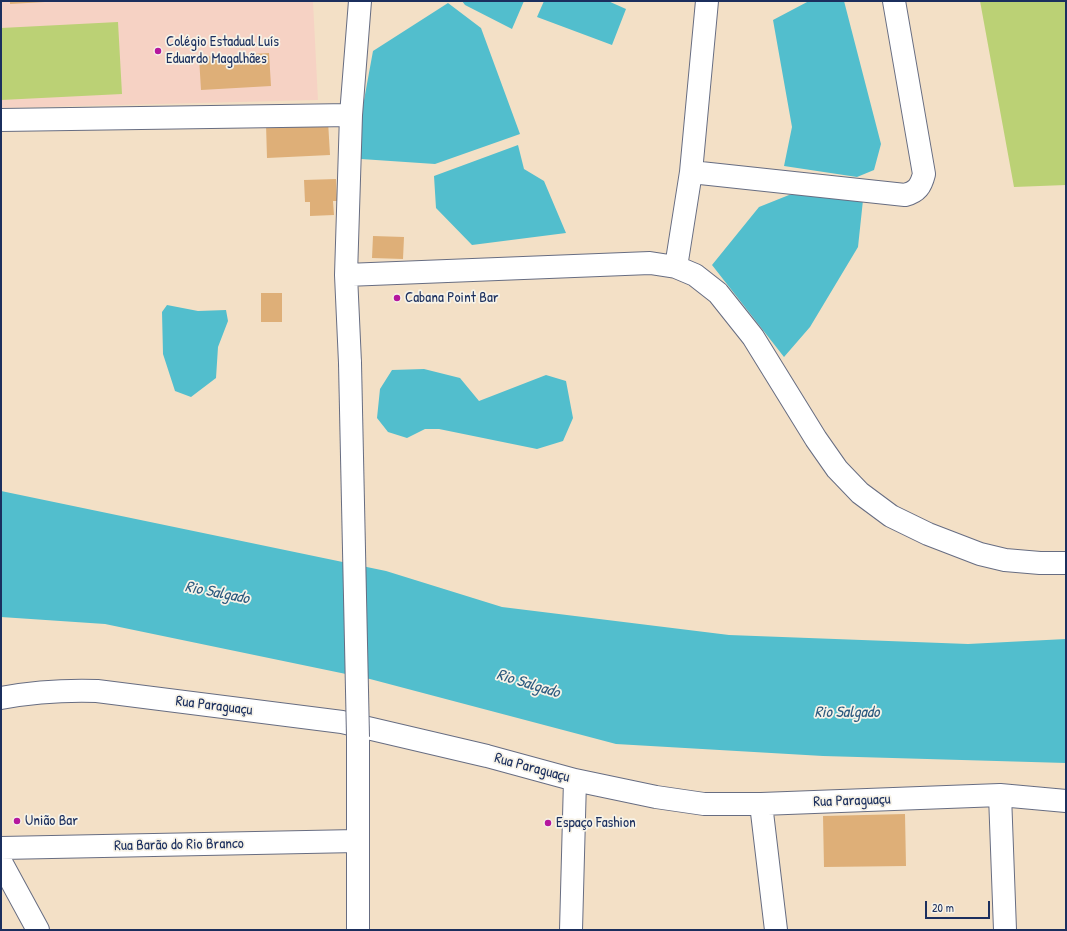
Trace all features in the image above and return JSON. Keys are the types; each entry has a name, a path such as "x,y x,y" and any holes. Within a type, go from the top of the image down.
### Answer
{"street":[{"path":"358,930 358,737 350,363 346,275 351,115 360,1"},
{"path":"676,267 691,172 707,1"},
{"path":"691,172 905,195 918,189 924,174 894,1"},
{"path":"1,120 351,115"},
{"path":"346,275 650,263 676,267 694,276 718,293 753,337 816,439 837,469 860,493 891,516 928,534 980,554 1005,560 1040,563 1066,563"},
{"name":"Rua Paraguaçu","path":"1,698 33,692 65,690 96,691 342,722 486,756 575,780 656,797 704,804 761,804 1000,795 1066,801"},
{"path":"571,930 575,780"},
{"path":"1000,795 1005,930"},
{"path":"761,804 776,930"},
{"name":"Rua Barão do Rio Branco","path":"1,848 357,841"},
{"path":"1,862 38,930"}],"shaded area":[{"name":"Colégio Estadual Luís Eduardo Magalhães","path":"1,1 313,1 318,100 1,108"}],"green space":[{"path":"980,1 1066,1 1066,185 1014,187"},
{"path":"118,22 122,94 1,100 1,28"}],"water":[{"path":"462,1 524,1 512,29 465,5"},
{"path":"544,1 608,1 626,9 612,45 537,17"},
{"path":"809,1 844,1 881,144 874,170 857,177 784,166 792,127 773,20"},
{"path":"448,3 481,28 520,134 435,164 361,159 360,122 373,51"},
{"path":"518,145 524,169 544,181 566,233 472,245 436,208 434,176"},
{"path":"816,191 863,200 858,247 810,327 784,357 712,265 759,207 789,195"},
{"path":"167,305 198,311 226,310 228,321 218,347 216,378 191,397 175,391 163,354 162,312"},
{"path":"424,369 460,378 479,401 546,375 566,381 573,418 563,441 537,449 439,429 425,429 407,438 388,432 377,418 380,389 392,370"},
{"name":"Rio Salgado","path":"1,491 386,571 502,607 729,635 968,644 1066,639 1066,763 823,756 616,744 370,679 105,624 1,617"}],"building":[{"path":"10,1 45,1 45,2 10,4"},
{"path":"269,53 271,86 201,90 199,57"},
{"path":"328,121 330,155 267,158 266,124"},
{"path":"336,179 337,201 333,201 334,215 310,216 310,202 305,202 304,180"},
{"path":"373,236 404,237 403,259 372,258"},
{"path":"261,293 282,293 282,322 261,322"},
{"path":"905,814 906,866 824,867 823,816"}],"place":[{"name":"Colégio Estadual Luís Eduardo Magalhães","path":"158,51"},
{"name":"Cabana Point Bar","path":"397,298"},
{"name":"União Bar","path":"17,821"},
{"name":"Espaço Fashion","path":"548,823"}]}
